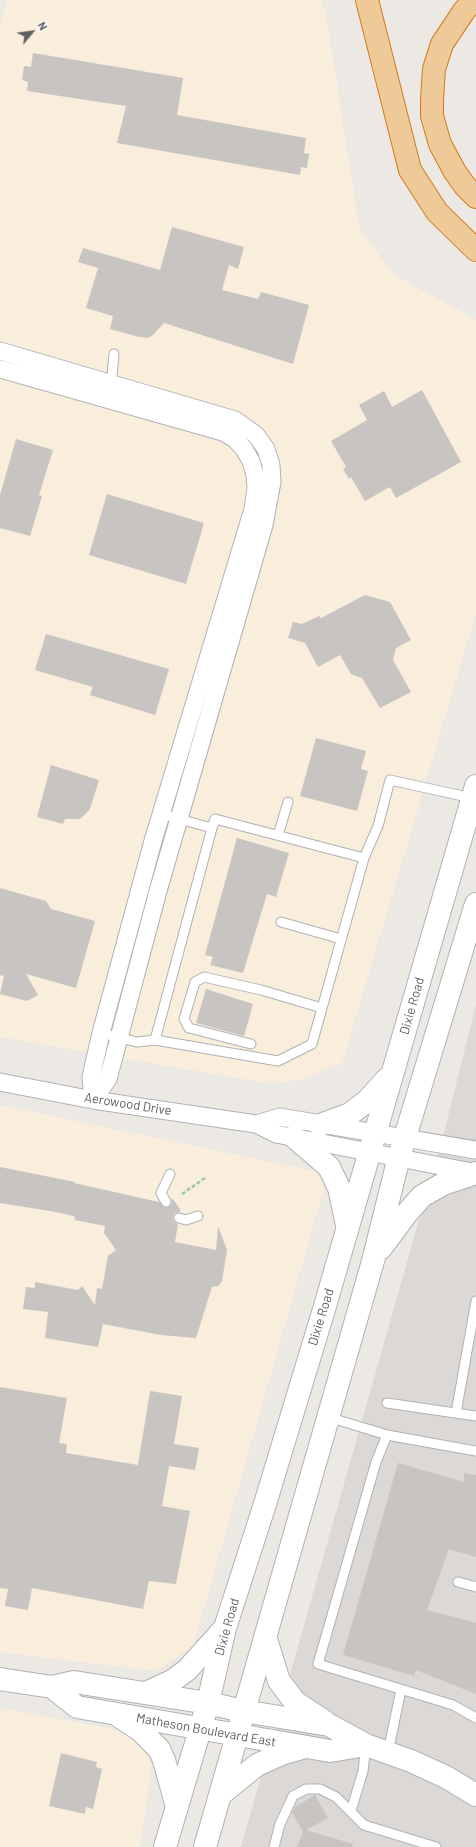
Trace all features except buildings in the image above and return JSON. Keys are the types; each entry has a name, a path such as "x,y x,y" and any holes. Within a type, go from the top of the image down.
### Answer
{"highway":[{"path":"367,0 410,170 437,212 476,250"},
{"path":"474,0 464,11 442,44 434,69 432,116 440,144 455,172 465,186 476,197"}],"main road":[{"name":"Dixie Road","path":"165,1847 208,1703 226,1628 348,1229 474,792"},
{"path":"205,1847 372,1261 402,1148 476,904"},
{"path":"320,1125 350,1114 368,1101 393,1072"},
{"path":"294,1137 329,1167 339,1188 348,1229"},
{"path":"372,1261 394,1229 422,1196 443,1184 476,1173"},
{"path":"146,1693 172,1681 187,1670 226,1628"},
{"path":"265,1636 279,1681 295,1702 329,1725"},
{"name":"Matheson Boulevard East","path":"0,1678 52,1687 74,1682 208,1703 243,1711 329,1725 366,1745 411,1761 446,1777 476,1795"},
{"name":"Matheson Boulevard East","path":"52,1687 77,1707 330,1751 366,1745"},
{"path":"115,1714 140,1730 159,1749 164,1760 177,1806"},
{"path":"221,1794 257,1765 281,1754 306,1747"}],"street":[{"path":"0,351 110,392 217,429 235,440 248,455 255,474 257,523 221,675 179,819 108,1079 93,1100"},
{"path":"0,368 110,392"},
{"path":"93,1100 91,1077 101,1033 161,814 204,669 257,523"},
{"name":"Aerowood Drive","path":"0,1082 93,1100 256,1124 276,1134 294,1137 372,1142"},
{"name":"Aerowood Drive","path":"256,1124 280,1117 320,1125 372,1142 402,1148 476,1173"},
{"name":"Aerowood Drive","path":"402,1148 476,1150"}],"lane":[{"path":"110,392 114,354"},
{"path":"204,669 221,675"},
{"path":"101,1033 119,1036 137,1042 155,1040 278,1061 312,1044 364,858 378,826 390,780 474,792"},
{"path":"278,836 288,802"},
{"path":"161,814 212,828"},
{"path":"155,1040 215,819 364,858"},
{"path":"281,922 341,939"},
{"path":"251,1044 189,1028 184,1019 195,982 204,977 261,990 322,1008"},
{"path":"166,1202 161,1193 170,1174"},
{"path":"179,1218 186,1220 198,1216"},
{"path":"456,1413 476,1302"},
{"path":"387,1403 476,1416"},
{"path":"328,1417 387,1435 476,1451"},
{"path":"387,1435 376,1462 318,1664 453,1705 476,1718"},
{"path":"458,1582 476,1588"},
{"path":"388,1752 401,1690"},
{"path":"351,1811 364,1771 366,1745"},
{"path":"274,1847 280,1824 293,1796 306,1788 320,1789 336,1797 364,1826 436,1847"}],"path":[{"path":"182,1194 205,1178"}],"shaded area":[{"path":"7,0 321,0 326,14 359,228 393,274 476,320 476,613 342,1064 302,1079 272,1084 0,1037 0,25"},
{"path":"476,1005 476,1847 241,1847 447,1121"},
{"path":"0,1105 328,1174 193,1647 155,1671 0,1652"},
{"path":"0,1708 117,1730 132,1735 152,1763 140,1847 0,1847"}]}
